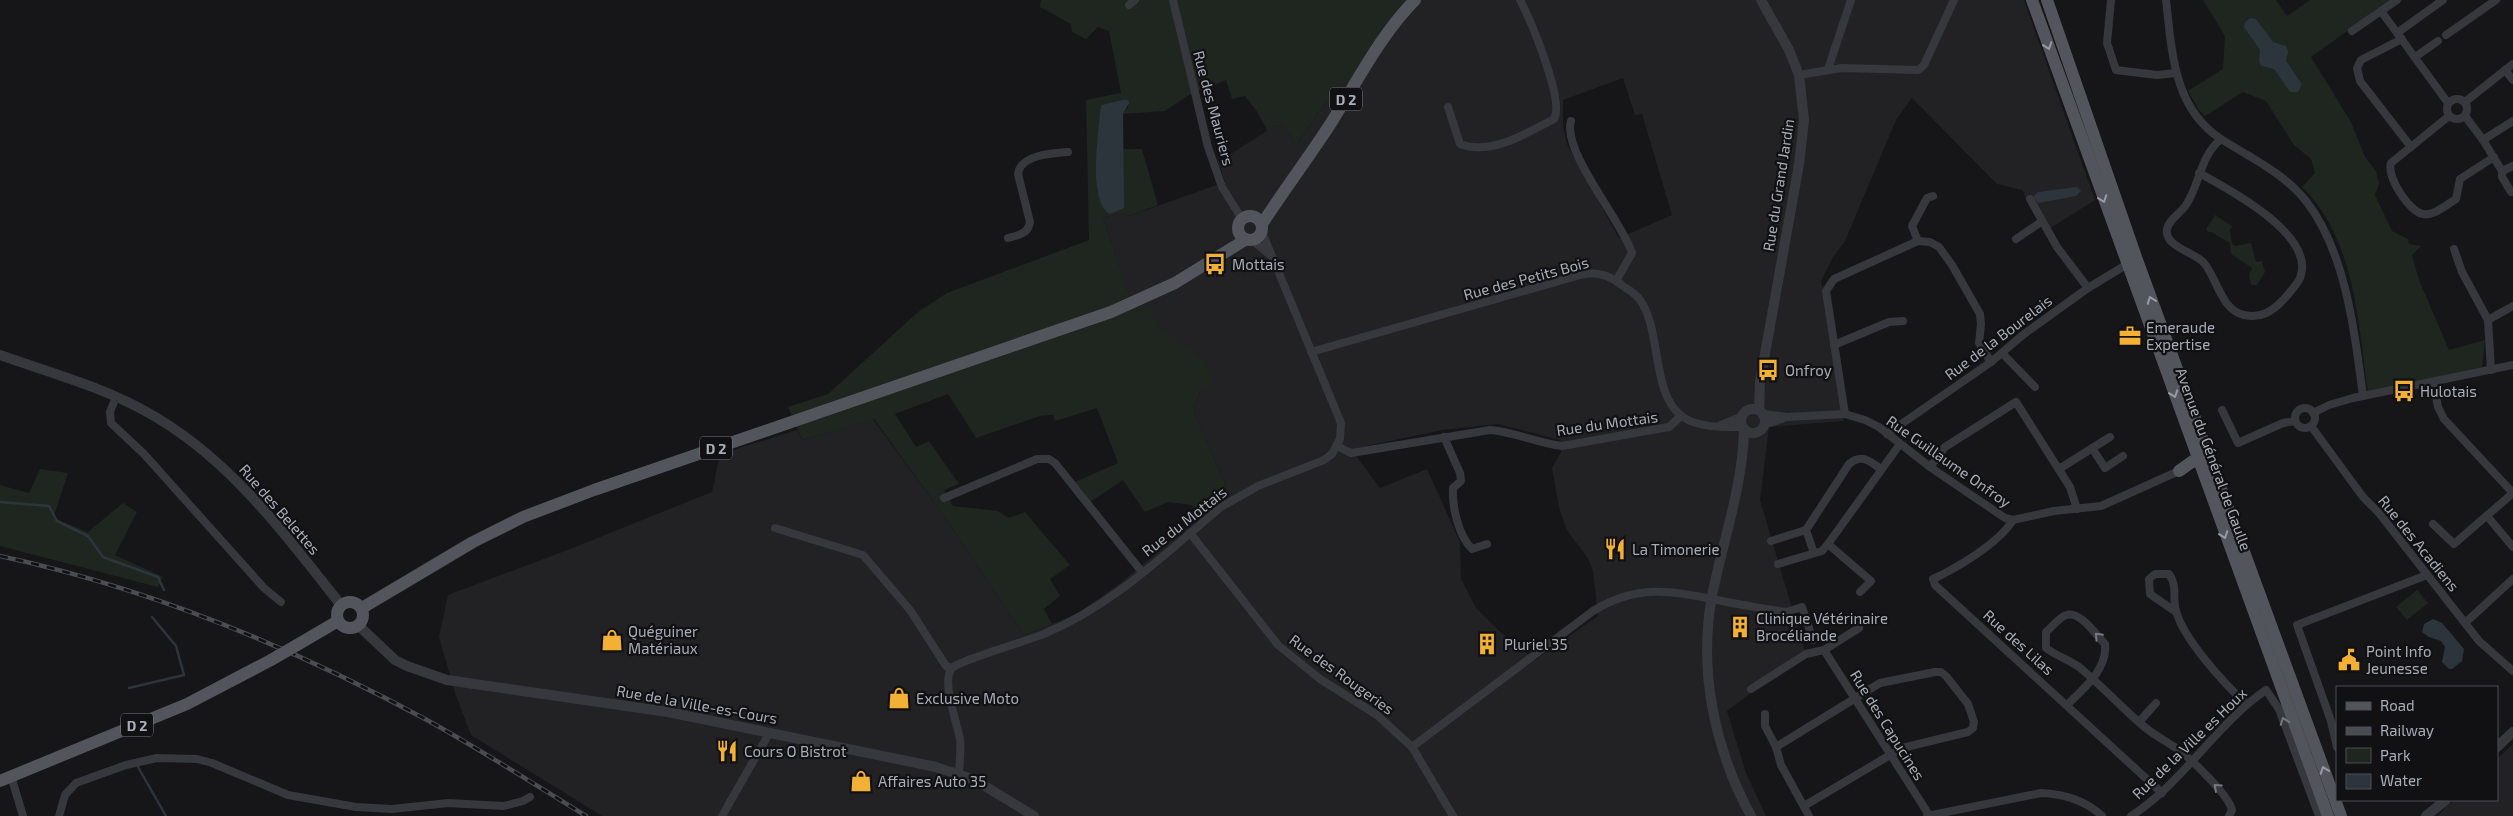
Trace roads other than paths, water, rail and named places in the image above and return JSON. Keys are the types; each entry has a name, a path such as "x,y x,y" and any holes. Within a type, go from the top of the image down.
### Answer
{"main road":[{"name":"D 2","path":"362,608 473,542 523,517 594,490 1111,312 1175,283 1222,252 1250,229 1278,200 1296,177 1380,45 1398,19 1415,0"},
{"name":"Avenue du Général de Gaulle","path":"2032,0 2126,265 2328,816"},
{"name":"Avenue du Général de Gaulle","path":"2047,0 2137,260 2341,816"},
{"path":"2179,471 2187,463 2200,467 2216,476"},
{"path":"349,601 362,608 363,619 358,625 347,628 338,621 336,612 340,605 349,601"},
{"name":"D 2","path":"6,779 187,704 338,621"}],"street":[{"name":"Rue des Mauriers","path":"1173,0 1208,147 1222,187 1270,256 1341,423 1342,432 1337,446"},
{"path":"1448,107 1460,144 1470,148 1511,141 1554,119 1558,105 1536,34 1520,0"},
{"name":"Rue du Grand Jardin","path":"1760,0 1789,50 1799,75 1804,99 1803,140 1760,382 1762,416"},
{"path":"1828,68 1851,0"},
{"path":"1799,75 1828,68 1918,70 1924,65 1954,0"},
{"path":"2111,0 2107,43 2116,70 2157,75 2176,73"},
{"path":"2166,0 2176,73 2182,93 2191,110 2200,122 2221,139 2255,158 2288,182 2306,201 2323,226 2340,269 2363,396"},
{"path":"2352,31 2397,0"},
{"path":"2411,147 2360,81 2358,74 2361,60 2400,36 2443,0"},
{"path":"2446,35 2496,0"},
{"path":"2381,11 2448,103 2447,112 2449,116"},
{"path":"2415,58 2438,41"},
{"path":"2465,102 2513,64"},
{"path":"2505,70 2513,80"},
{"path":"2448,103 2453,99 2459,98 2467,106 2465,116 2460,119 2449,116"},
{"path":"2449,116 2391,163 2390,172 2408,206 2422,214 2433,213 2456,199 2460,179 2494,157"},
{"path":"2465,116 2484,140 2502,171 2502,177 2511,192"},
{"path":"1571,121 1570,128 1576,151 1632,253 1616,280"},
{"path":"2484,140 2513,121"},
{"path":"2199,173 2230,190 2271,219 2295,244 2302,269 2299,280 2273,310 2263,315 2242,315 2233,309 2218,292 2212,273 2202,261 2171,242 2168,236 2167,229 2186,205 2199,173 2210,149 2221,139"},
{"path":"1008,238 1025,233 1029,228 1030,222 1018,174 1020,166 1026,160 1053,153 1068,152"},
{"path":"2502,171 2513,166"},
{"path":"1918,241 1912,226 1927,198 1933,196"},
{"path":"2030,199 2041,222 2074,272 2088,288"},
{"path":"2016,239 2041,222"},
{"name":"Rue des Mauriers","path":"1250,229 1270,256"},
{"path":"1845,414 1826,291 1834,279 1918,241 1930,242 1939,248 1952,265 1980,314 1979,343 1990,362"},
{"path":"2454,249 2462,272 2488,320 2491,370"},
{"name":"Rue de la Bourelais","path":"1887,434 1990,362 2024,334 2088,288 2126,265"},
{"name":"Rue des Petits Bois","path":"1311,352 1580,275 1602,273 1616,280 1634,294 1644,306 1665,389 1674,408 1681,416"},
{"path":"2488,320 2513,306"},
{"path":"1834,345 1889,322 1903,321"},
{"path":"2002,353 2035,387"},
{"name":"Rue des Belettes","path":"0,355 116,397 145,410 176,429 223,467 254,498 340,605"},
{"path":"2313,413 2330,405 2363,396 2491,370 2512,368"},
{"name":"Rue du Grand Jardin","path":"1743,465 1743,421 1760,382"},
{"path":"2433,382 2438,407 2444,419 2513,493 2454,544 2433,524"},
{"path":"116,397 110,412 112,422 144,454 264,588 281,602"},
{"path":"1930,467 1945,447 2016,402 2070,487 2077,509"},
{"path":"1681,416 1697,423 1720,426 1743,421 1754,409 1762,416 1756,432 1743,421"},
{"path":"2303,409 2309,409 2313,413 2314,420 2311,426 2302,428 2295,421 2296,414 2303,409"},
{"path":"2222,410 2238,442 2283,423 2295,421"},
{"name":"Rue Guillaume Onfroy","path":"1762,416 1787,417 1845,414 1865,420 2005,518 2013,520 2054,511 2112,503 2179,471"},
{"name":"Rue du Mottais","path":"952,668 962,661 1027,641 1076,619 1110,599 1238,496 1324,460 1337,446 1352,453 1490,430 1505,431 1562,446 1669,427 1681,416"},
{"name":"Rue des Acadiens","path":"2311,426 2363,497 2379,513 2465,623 2489,652 2513,671"},
{"name":"Rue du Grand Jardin","path":"1750,816 1730,773 1720,742 1712,706 1708,662 1712,599 1743,465 1756,432"},
{"path":"1444,437 1460,473 1461,481 1453,488 1457,520 1472,549 1487,544"},
{"path":"2059,469 2110,437"},
{"path":"1778,564 1822,551 1900,444"},
{"path":"2092,448 2105,468 2123,456"},
{"path":"1771,541 1806,530 1854,460 1864,458 1881,469"},
{"path":"944,498 1030,462 1049,459 1055,463 1142,572"},
{"path":"2487,516 2513,547"},
{"name":"Rue des Lilas","path":"2013,520 1964,564 1933,579 1935,584 2162,793"},
{"path":"774,528 863,555 910,610 946,666 952,668 949,675 949,685 960,738 959,774"},
{"path":"1806,530 1814,553"},
{"name":"Rue des Rougeries","path":"1190,533 1278,645 1320,679 1378,716 1412,747 1453,816"},
{"path":"1828,544 1871,581 1860,592"},
{"path":"2176,612 2150,594 2149,579 2154,574 2169,574 2172,579 2176,612 2199,652 2246,704"},
{"path":"2336,743 2331,721 2297,625 2427,575"},
{"path":"2465,623 2513,579"},
{"path":"1412,747 1604,604 1618,598 1653,591 1676,591 1786,612 1802,607 1813,640"},
{"path":"2067,705 2092,680 2102,659 2104,644 2079,617 2070,614 2064,616 2046,632 2046,648 2078,667 2092,680 2138,722 2192,762 2226,796 2232,810 2229,816"},
{"name":"Rue de la Ville-es-Cours","path":"358,625 396,660 446,680 668,712 770,732 959,774 990,789 1034,816"},
{"path":"1751,689 1806,654 1824,650 1859,628"},
{"name":"Rue des Capucines","path":"1824,650 1928,816"},
{"path":"1776,747 1880,683 1941,672 1968,704 1974,722 1973,728 1968,732 1902,748 1804,806"},
{"name":"Rue de la Ville es Houx","path":"2131,816 2162,793 2246,704 2266,690 2279,709 2318,816"},
{"path":"2138,722 2156,703"},
{"path":"1765,714 1765,726 1776,747 1781,765 1809,816"},
{"path":"722,816 770,732"},
{"path":"2498,746 2513,732"},
{"path":"58,816 65,795 76,783 126,765 157,758 184,757 205,760 288,795 356,807 392,809 448,803 504,806 530,798"},
{"path":"6,779 23,816"},
{"path":"1928,816 2041,793 2072,798 2094,809 2102,816"},
{"path":"2429,813 2432,803 2435,801"},
{"path":"2429,813 2445,801"}],"water":[{"path":"2250,18 2256,19 2273,42 2286,46 2288,52 2286,61 2302,84 2298,92 2290,92 2274,69 2261,66 2259,60 2260,50 2244,27 2245,22"},
{"path":"1128,100 1129,103 1123,114 1124,208 1110,214 1103,206 1096,181 1100,110 1102,105"},
{"path":"2077,187 2081,191 2076,196 2038,203 2033,197 2038,192"},
{"path":"2433,619 2442,623 2464,649 2462,661 2452,669 2449,669 2442,662 2445,647 2441,641 2429,637 2422,632 2424,624"}],"waterway":[{"path":"0,502 49,506 57,521 88,536 103,557 158,577 164,590"},
{"path":"129,688 184,675 176,646 152,617"},
{"path":"138,767 166,816"}],"railway":[{"path":"0,556 55,569 165,603 219,623 325,668 427,720 586,816"}],"place":[{"name":"Mottais","path":"1215,264"},
{"name":"Emeraude Expertise","path":"2130,336"},
{"name":"Onfroy","path":"1768,370"},
{"name":"Hulotais","path":"2404,391"},
{"name":"La Timonerie","path":"1615,549"},
{"name":"Clinique Vétérinaire Brocéliande","path":"1740,627"},
{"name":"Quéguiner Matériaux","path":"612,640"},
{"name":"Pluriel 35","path":"1487,644"},
{"name":"Point Info Jeunesse","path":"2349,660"},
{"name":"Exclusive Moto","path":"899,698"},
{"name":"Cours O Bistrot","path":"727,751"},
{"name":"Affaires Auto 35","path":"861,781"}]}
